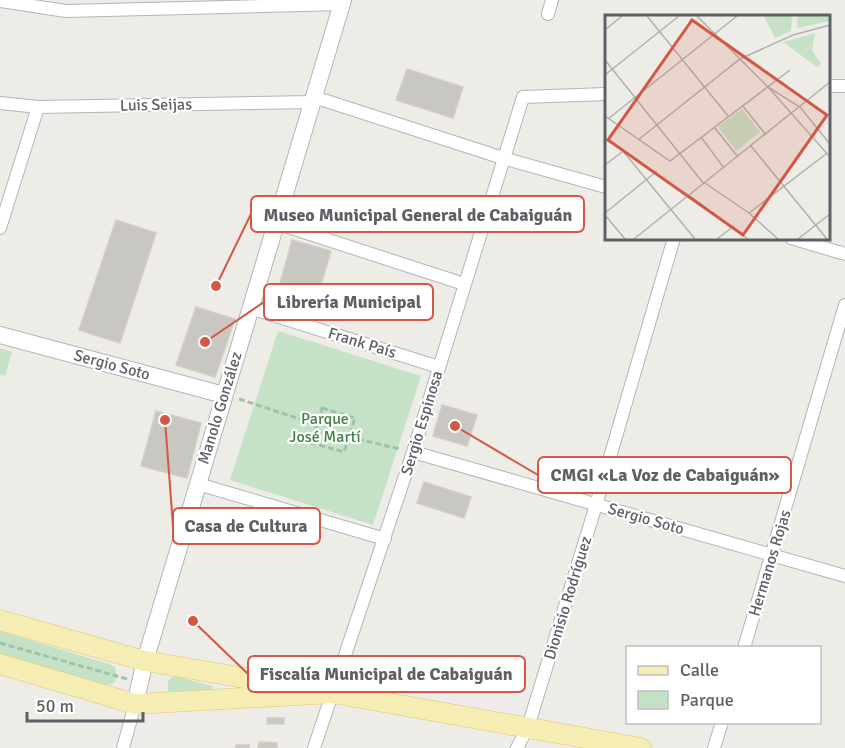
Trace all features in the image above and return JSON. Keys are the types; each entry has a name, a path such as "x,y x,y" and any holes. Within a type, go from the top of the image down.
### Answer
{"main road":[{"path":"0,620 145,661 640,748"},
{"path":"0,664 135,704 333,693"}],"street":[{"path":"549,14 552,0"},
{"path":"0,1 67,5 342,2"},
{"name":"Manolo González","path":"123,748 145,661 342,2"},
{"name":"Sergio Espinosa","path":"314,748 413,452 523,97 605,94"},
{"name":"Luis Seijas","path":"0,103 38,107 313,99 503,158 605,186"},
{"path":"0,228 38,107"},
{"path":"276,223 464,284"},
{"name":"Dionisio Rodríguez","path":"517,748 528,727 673,240"},
{"path":"798,240 845,254"},
{"name":"Hermanos Rojas","path":"745,646 845,305"},
{"name":"Frank País","path":"250,308 439,367"},
{"name":"Sergio Soto","path":"0,335 225,394"},
{"name":"Sergio Soto","path":"413,452 845,576"},
{"path":"198,484 385,538"},
{"path":"714,748 722,724"}],"path":[{"path":"225,394 318,425"},
{"path":"322,408 355,418 344,453 312,443 318,425 322,408"},
{"path":"349,437 413,452"},
{"path":"0,642 140,683"}],"green space":[{"name":"Parque José Martí","path":"278,331 421,376 373,525 230,480"},
{"path":"0,348 12,352 5,376 0,374"},
{"path":"0,631 109,664 115,667 117,678 113,684 106,685 0,655"},
{"path":"174,676 212,686 212,692 168,691 168,681"}],"building":[{"path":"407,69 463,87 453,118 396,100"},
{"path":"116,220 156,233 120,343 79,330"},
{"path":"292,240 331,251 314,309 276,298"},
{"path":"196,307 235,319 215,377 176,365"},
{"path":"442,405 477,415 467,446 433,436"},
{"path":"156,411 201,423 187,478 141,466"},
{"path":"424,482 471,497 464,518 417,503"},
{"path":"267,718 284,718 284,724 267,724"},
{"path":"259,742 277,743 277,748 258,748"},
{"path":"236,745 249,745 249,748 236,748"}],"place":[{"name":"Museo Municipal General de Cabaiguán","path":"216,286"},
{"name":"Librería Municipal","path":"205,342"},
{"name":"Casa de Cultura","path":"165,420"},
{"name":"CMGI «La Voz de Cabaiguán»","path":"455,426"},
{"name":"Fiscalía Municipal de Cabaiguán","path":"193,621"}]}
